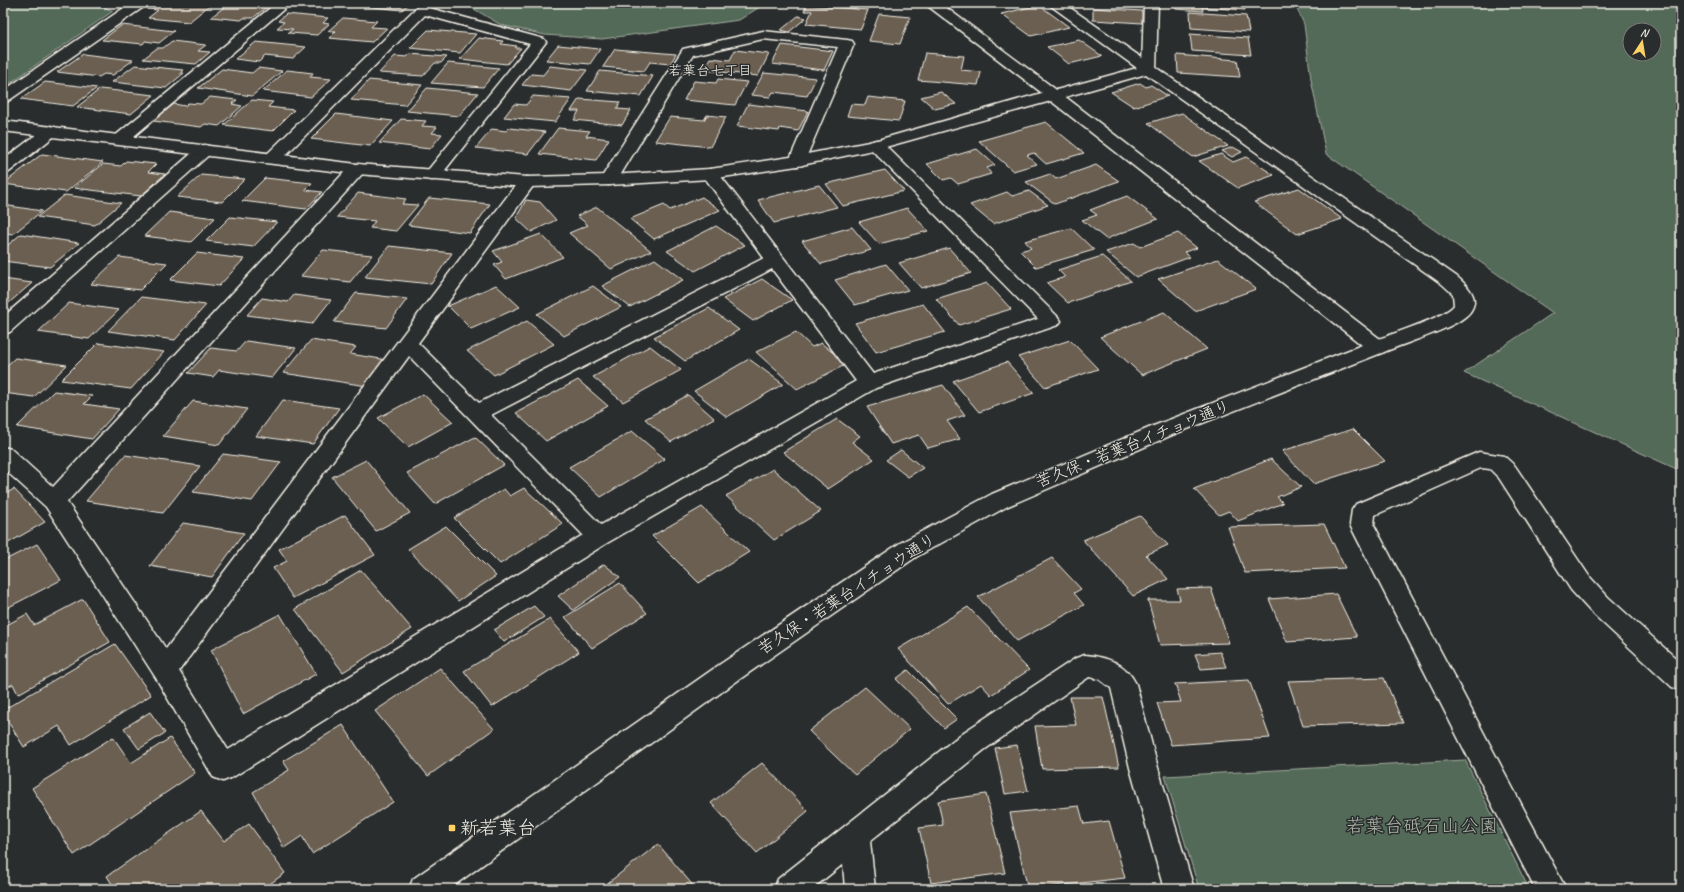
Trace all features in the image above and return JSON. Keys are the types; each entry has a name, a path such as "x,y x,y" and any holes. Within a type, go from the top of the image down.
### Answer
{"street":[{"path":"3,98 140,3"},
{"path":"121,139 284,3"},
{"path":"931,3 1054,95 1377,347"},
{"path":"1054,3 1149,69"},
{"path":"1149,69 1151,3"},
{"path":"273,158 422,10 540,42 432,175"},
{"path":"609,180 688,52 763,35 847,44 797,161"},
{"path":"3,126 358,168 432,175 527,182 609,180 710,174 797,161 876,145 1149,69"},
{"name":"苦久保・若葉台イチョウ通り","path":"424,889 715,682 908,550 1000,500 1164,430 1377,347 1448,318 1461,311 1464,304 1464,297 1459,289 1449,280 1149,69"},
{"path":"3,168 51,131"},
{"path":"3,455 54,501 165,670 224,768 599,537 869,383 1051,321 876,145"},
{"path":"3,328 204,150"},
{"path":"54,501 358,168"},
{"path":"710,174 869,383"},
{"path":"165,670 527,182"},
{"path":"476,413 775,260"},
{"path":"407,343 599,537"},
{"path":"1551,889 1362,525 1364,510 1479,460 1496,462 1508,472 1580,583 1600,604 1681,679"},
{"path":"790,889 974,740 1085,666 1101,667 1116,675 1123,684 1144,768 1179,889"},
{"path":"855,835 860,889"}],"green space":[{"path":"3,3 96,3 113,11 3,88"},
{"path":"464,3 766,3 739,20 602,39 545,35 501,25"},
{"path":"1294,3 1681,3 1681,471 1464,373 1553,313 1326,154 1311,79 1304,24"},
{"name":"若葉台砥石山公園","path":"1465,760 1529,889 1199,889 1165,776"}],"building":[{"path":"156,3 212,3 189,22 148,18 158,10 147,9"},
{"path":"240,3 269,5 253,18 244,18 241,20 211,17 227,5 236,6"},
{"path":"326,3 362,3 359,6"},
{"path":"365,3 410,3 402,10 362,6"},
{"path":"1175,3 1244,3 1245,10 1202,7 1203,11 1176,9"},
{"path":"807,5 868,10 861,29 806,24 812,11 804,11"},
{"path":"1039,5 1069,27 1031,36 1001,14"},
{"path":"1093,8 1142,11 1142,23 1093,20"},
{"path":"1190,12 1246,16 1249,32 1191,28"},
{"path":"286,14 328,18 323,23 329,24 317,35 288,33 293,29 277,28 284,22 278,21"},
{"path":"879,14 910,17 900,44 869,41"},
{"path":"798,16 806,18 789,32 781,30"},
{"path":"343,18 377,21 371,27 387,28 372,42 329,38 336,31 328,31"},
{"path":"122,25 174,31 159,43 145,41 143,44 102,40"},
{"path":"428,30 476,34 460,53 410,48"},
{"path":"1190,34 1248,38 1251,55 1192,51"},
{"path":"479,38 503,41 501,44 521,48 507,64 460,59"},
{"path":"1079,40 1102,56 1069,64 1047,47"},
{"path":"172,41 206,45 198,51 210,52 196,64 143,59 157,48 163,48"},
{"path":"256,42 306,47 293,59 265,56 259,62 235,59"},
{"path":"558,45 600,49 590,64 546,60"},
{"path":"782,45 833,51 824,70 772,64"},
{"path":"615,49 676,54 670,64 650,62 644,71 603,67"},
{"path":"735,50 769,54 758,76 703,70 710,58 730,60"},
{"path":"925,53 964,56 961,70 981,72 978,85 918,80"},
{"path":"83,54 133,60 113,75 104,74 99,77 57,72"},
{"path":"410,54 447,57 441,63 435,63 423,76 379,73 395,56 407,57"},
{"path":"1177,55 1237,60 1240,77 1178,73"},
{"path":"448,63 499,68 483,87 431,83"},
{"path":"135,65 183,70 180,73 184,73 166,88 112,82"},
{"path":"550,66 587,70 571,91 522,85 531,74 543,75"},
{"path":"258,68 282,71 252,96 198,88 222,69 252,73"},
{"path":"287,70 313,73 310,77 331,79 311,97 263,91"},
{"path":"600,71 653,76 641,96 587,91"},
{"path":"764,73 816,78 807,96 773,92 770,97 751,95"},
{"path":"718,79 747,82 735,105 684,100 694,81 716,83"},
{"path":"369,80 422,85 405,105 351,100"},
{"path":"45,82 97,88 73,106 21,99"},
{"path":"1140,83 1146,87 1151,85 1168,96 1134,107 1111,92"},
{"path":"427,88 478,93 459,116 407,111"},
{"path":"100,89 154,95 131,114 77,107"},
{"path":"941,92 956,104 935,109 921,97"},
{"path":"533,96 571,99 555,122 504,117 514,104 526,105"},
{"path":"210,97 237,100 232,104 242,106 219,126 205,124 201,127 153,121 174,104 185,106 188,103 201,104"},
{"path":"868,97 905,101 899,121 847,116 851,104 865,105"},
{"path":"579,99 620,102 617,109 631,110 622,125 574,120 579,111 571,111"},
{"path":"252,100 273,102 268,107 294,110 273,131 224,125"},
{"path":"748,104 808,111 798,131 780,128 779,131 737,126"},
{"path":"1182,113 1228,146 1193,157 1148,123"},
{"path":"336,114 393,121 370,146 311,139"},
{"path":"707,115 726,117 710,147 655,141 670,117 704,120"},
{"path":"401,119 426,121 422,126 437,127 432,133 442,134 430,149 379,143"},
{"path":"1046,122 1084,153 1046,164 1034,153 1027,155 1037,164 1013,171 979,141"},
{"path":"509,128 545,132 528,154 476,148 492,129 506,131"},
{"path":"558,128 590,131 586,136 609,139 596,160 539,154"},
{"path":"1233,147 1242,152 1232,157 1222,151"},
{"path":"977,149 995,165 987,168 991,174 958,184 951,178 943,180 927,164"},
{"path":"42,154 103,162 66,192 3,184"},
{"path":"1221,154 1233,162 1246,157 1274,175 1238,188 1199,161"},
{"path":"126,161 156,164 148,172 165,174 141,196 74,188 103,164 121,166"},
{"path":"1096,165 1119,181 1055,204 1026,182 1050,174 1056,179"},
{"path":"885,170 904,191 843,206 826,184"},
{"path":"201,175 245,179 222,202 177,197"},
{"path":"265,178 312,183 305,190 322,192 306,209 242,201"},
{"path":"819,185 837,207 774,223 758,200"},
{"path":"1299,188 1342,219 1297,234 1254,202"},
{"path":"1029,191 1048,205 993,224 970,205 1007,192 1012,196"},
{"path":"358,193 406,199 402,204 418,205 396,231 370,228 375,221 337,217"},
{"path":"65,195 121,203 95,225 37,217"},
{"path":"1127,196 1158,219 1106,239 1082,220 1097,215 1090,210"},
{"path":"702,197 720,210 654,239 630,219 664,205 670,210"},
{"path":"429,198 490,204 470,233 408,225"},
{"path":"526,200 540,202 556,220 531,232 516,218"},
{"path":"3,205 42,211 13,234 3,233"},
{"path":"597,207 651,251 611,269 569,233 588,225 577,216"},
{"path":"907,208 928,231 879,244 859,222"},
{"path":"169,212 215,218 191,242 144,236"},
{"path":"230,217 277,222 253,247 206,241"},
{"path":"716,226 745,245 695,271 667,251"},
{"path":"852,227 871,250 821,264 802,241"},
{"path":"1071,228 1094,250 1036,267 1020,251 1031,248 1025,241"},
{"path":"1178,233 1197,248 1184,252 1190,257 1136,277 1106,252 1134,243 1140,247"},
{"path":"21,234 79,243 50,267 3,261 3,249"},
{"path":"541,234 563,257 506,279 494,265 502,262 493,251"},
{"path":"389,246 452,253 431,284 365,277"},
{"path":"949,248 971,273 921,288 899,263"},
{"path":"323,250 372,255 350,282 301,276"},
{"path":"197,253 244,259 219,286 170,280"},
{"path":"1102,256 1131,281 1068,303 1047,283 1065,277 1058,270"},
{"path":"119,257 167,263 140,290 91,284"},
{"path":"655,259 683,280 630,307 602,286"},
{"path":"1218,259 1256,289 1195,311 1158,279"},
{"path":"886,264 908,290 855,305 835,280"},
{"path":"3,279 32,283 3,308"},
{"path":"762,279 792,300 753,321 723,299"},
{"path":"987,283 1011,309 959,325 936,299"},
{"path":"496,285 520,307 471,329 448,306"},
{"path":"593,286 621,307 564,336 537,314"},
{"path":"356,293 407,299 386,328 334,322"},
{"path":"294,295 331,300 312,324 247,315 262,298 288,302"},
{"path":"141,297 206,305 175,340 108,331"},
{"path":"69,303 119,310 89,339 38,332"},
{"path":"923,304 945,332 876,352 855,323"},
{"path":"709,308 739,330 685,361 654,337"},
{"path":"1164,312 1207,349 1142,375 1100,337"},
{"path":"527,321 554,344 494,375 467,351"},
{"path":"796,332 812,347 821,343 847,364 797,389 756,352"},
{"path":"311,340 356,347 350,354 387,360 367,386 283,373"},
{"path":"1070,340 1098,369 1045,387 1018,357"},
{"path":"246,341 296,348 272,378 219,370 213,377 188,373 211,348 237,351"},
{"path":"98,343 164,352 131,389 61,380"},
{"path":"650,346 681,370 623,402 593,377"},
{"path":"15,358 67,365 34,397 3,393 3,369"},
{"path":"749,359 783,384 727,417 694,391"},
{"path":"1007,362 1034,393 979,412 953,381"},
{"path":"578,380 608,406 546,441 516,413"},
{"path":"943,385 965,415 947,421 960,439 928,448 919,435 891,444 867,407"},
{"path":"54,391 92,396 84,404 119,409 92,439 17,427"},
{"path":"423,394 453,422 408,447 378,418"},
{"path":"688,395 714,418 671,442 645,419"},
{"path":"283,400 339,408 313,444 256,436"},
{"path":"193,401 247,409 219,445 163,436"},
{"path":"837,419 860,436 852,442 874,459 828,489 783,452"},
{"path":"1353,429 1385,461 1313,484 1282,451"},
{"path":"632,431 665,459 601,497 569,467"},
{"path":"475,437 504,465 435,504 407,473"},
{"path":"901,450 923,468 908,477 886,460"},
{"path":"223,454 281,462 252,501 193,492"},
{"path":"125,455 200,466 163,513 86,501"},
{"path":"1271,459 1301,487 1277,497 1283,503 1238,521 1229,511 1219,515 1194,489"},
{"path":"366,460 410,513 376,531 332,477"},
{"path":"773,469 821,511 774,540 726,496"},
{"path":"524,488 563,524 500,564 454,518 504,489 510,496"},
{"path":"14,489 45,522 3,546 3,495"},
{"path":"702,507 749,552 699,583 652,536"},
{"path":"345,515 375,555 293,598 273,568 287,561 279,549"},
{"path":"1140,516 1168,545 1146,555 1168,579 1133,596 1083,540"},
{"path":"183,523 244,533 212,577 150,566"},
{"path":"1324,524 1345,568 1245,573 1228,527"},
{"path":"446,526 496,576 458,601 408,549"},
{"path":"37,544 61,580 3,610 3,561"},
{"path":"1052,558 1081,589 1074,593 1084,605 1017,641 978,597"},
{"path":"604,564 620,577 573,610 558,596"},
{"path":"361,570 412,629 343,672 295,609"},
{"path":"620,583 647,613 592,648 565,617"},
{"path":"1211,588 1229,643 1160,645 1148,600 1180,600 1177,589"},
{"path":"1336,594 1357,637 1287,642 1269,599"},
{"path":"83,599 110,642 18,694 13,684 3,689 3,627 27,614 34,625"},
{"path":"534,606 544,617 504,642 494,630"},
{"path":"968,607 1029,670 991,695 981,684 948,704 898,649"},
{"path":"280,614 316,674 243,714 211,650"},
{"path":"550,619 579,652 492,707 464,671"},
{"path":"115,644 151,695 71,745 59,726 24,747 3,714 3,710"},
{"path":"1220,652 1226,667 1201,669 1195,654"},
{"path":"440,668 494,729 428,776 375,711"},
{"path":"908,670 957,719 944,728 896,679"},
{"path":"1384,678 1403,723 1303,726 1288,681"},
{"path":"1249,680 1270,738 1171,745 1157,703 1181,702 1175,684"},
{"path":"865,687 910,729 855,775 809,731"},
{"path":"1070,697 1103,697 1119,767 1042,769 1035,726 1076,725"},
{"path":"150,712 165,733 139,749 124,728"},
{"path":"343,725 393,802 312,854 302,836 284,848 253,792 289,770 283,761"},
{"path":"113,737 131,763 170,738 195,773 74,855 32,788"},
{"path":"1017,745 1028,791 1005,794 995,748"},
{"path":"762,763 808,811 757,853 711,803"},
{"path":"986,794 1005,873 931,883 919,828 943,825 938,801"},
{"path":"1079,806 1084,824 1109,821 1125,878 1028,889 1010,813"},
{"path":"201,811 224,841 249,824 285,873 263,889 115,889 107,876"},
{"path":"658,844 695,888 600,889"}],"place":[{"name":"新若葉台","path":"452,828"}],"district":[{"name":"若葉台七丁目","path":"710,70"}]}
